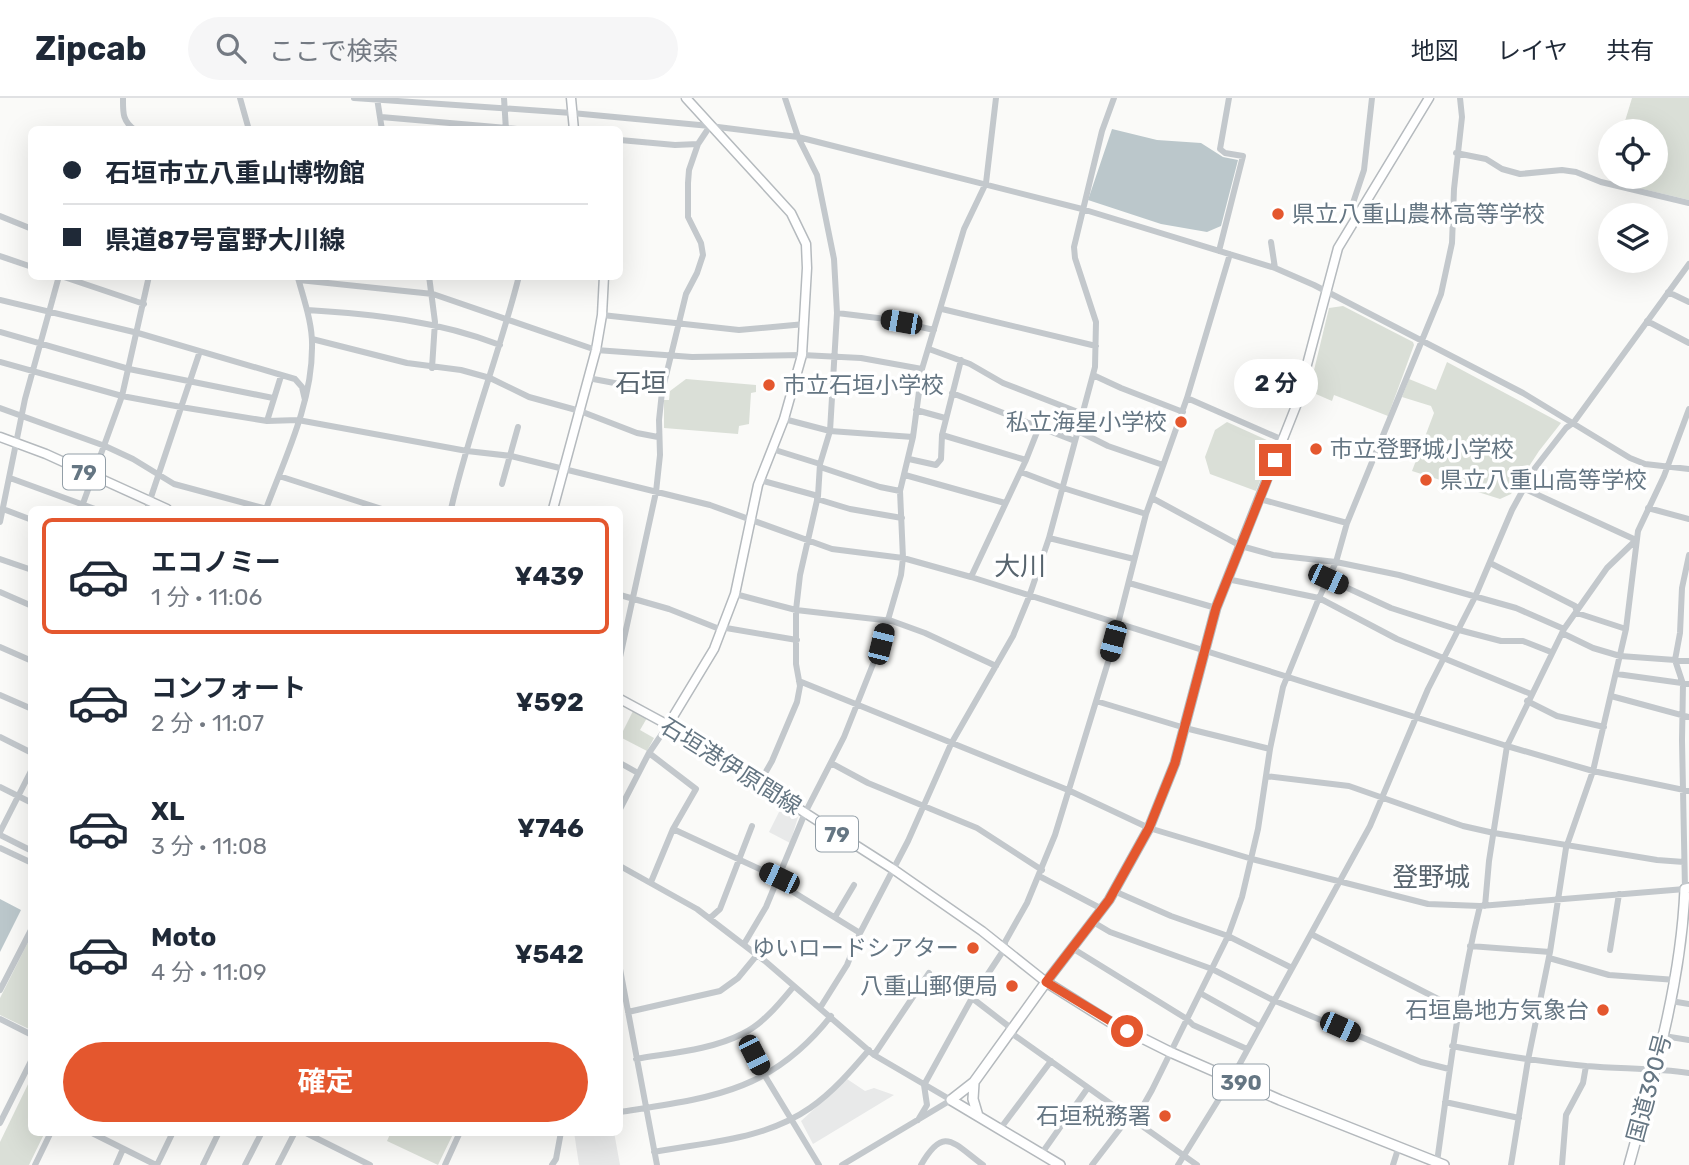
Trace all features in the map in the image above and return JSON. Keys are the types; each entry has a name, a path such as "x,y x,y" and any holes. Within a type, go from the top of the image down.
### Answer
{"highway":[{"name":"国道390号","path":"1629,1165 1656,1069 1676,980 1686,918 1687,889"},
{"path":"1046,982 974,1082 951,1100 1060,1165"},
{"name":"390","path":"1046,982 1110,1022 1170,1052 1280,1100 1440,1164"},
{"path":"974,1082 973,1099 978,1116"}],"main road":[{"path":"571,98 574,126"},
{"path":"668,725 714,649 735,594 760,480 784,419 802,355 807,268 806,244 791,213 686,98"},
{"path":"1046,982 1102,909 1149,828 1175,763 1216,608 1304,381 1325,290 1338,248 1429,98"},
{"path":"554,506 596,350 604,280"},
{"name":"79","path":"0,437 17,442 93,477 149,506"},
{"name":"石垣港伊原間線","path":"623,701 668,725 893,869 1005,948 1046,982"}],"street":[{"path":"123,98 123,116 130,126"},
{"path":"240,98 247,126"},
{"path":"354,98 572,113 798,137 1082,209 1275,268 1325,290 1574,422 1630,458 1667,468 1689,470"},
{"path":"504,98 506,126"},
{"path":"759,784 772,761 797,702 799,681 796,664 796,610 800,575 817,498 820,465 830,431 837,313 834,259 817,175 798,137 785,98"},
{"path":"744,944 778,880 805,813 858,705 874,665 901,575 903,558 900,491 909,459 922,369 964,229 986,183 996,98"},
{"path":"820,1009 847,965 951,744 996,666 1029,597 1049,538 1093,374 1096,322 1075,258 1074,247 1102,131 1114,98"},
{"path":"1219,251 1243,156 1225,153 1220,149 1229,98"},
{"path":"1358,216 1351,209 1364,170 1373,98"},
{"path":"1092,1165 1132,1118 1170,1052 1228,936 1242,897 1252,859 1283,687 1336,562 1347,523 1441,294 1452,243 1456,153 1462,117 1460,98"},
{"path":"377,99 382,126"},
{"path":"381,117 483,126"},
{"path":"623,642 656,492 662,392 686,294 703,255 701,243 688,218 689,170 698,144 710,126"},
{"path":"623,140 675,145 698,144"},
{"path":"1456,153 1486,159 1502,169 1520,174 1562,170 1576,172 1601,182 1689,204"},
{"path":"0,216 28,227"},
{"path":"1271,242 1275,268"},
{"path":"918,1120 927,1105 924,1085 972,998 1005,948 1005,942 1019,920 1040,873 1096,701 1146,514 1187,398 1230,254"},
{"path":"0,256 28,266"},
{"path":"1178,1165 1232,1078 1341,882 1382,797 1416,717 1475,597 1512,510 1535,468 1566,428 1574,422 1689,264"},
{"path":"0,522 40,342 59,280"},
{"path":"72,280 144,304"},
{"path":"82,506 122,396 148,280"},
{"path":"268,506 298,421 311,365 312,339 299,280"},
{"path":"315,280 433,294 596,350 672,356 802,355 887,361 922,369"},
{"path":"430,280 435,325 432,368"},
{"path":"453,506 518,280"},
{"path":"1668,292 1689,302"},
{"path":"0,300 138,333 295,379 304,376 311,365"},
{"path":"942,309 1096,346"},
{"path":"307,310 401,318 475,335 500,345"},
{"path":"837,313 894,320 934,330"},
{"path":"602,315 739,330 805,324"},
{"path":"1647,321 1689,343"},
{"path":"0,332 129,369 273,398"},
{"path":"312,339 432,368 461,370 490,378 529,397 580,411 637,433 658,437"},
{"path":"929,349 961,360 1003,383 1083,414"},
{"path":"149,506 200,351"},
{"path":"909,459 936,464 940,459 945,418 961,360"},
{"path":"0,362 122,396 267,421 298,421 467,451 511,456 710,505 832,549 903,558 971,577 1507,746 1593,771 1686,791"},
{"path":"1093,374 1182,412"},
{"path":"267,421 281,376"},
{"path":"588,378 662,392"},
{"path":"295,379 302,387 304,400"},
{"path":"952,393 1076,441"},
{"path":"1187,398 1283,440"},
{"path":"0,408 104,446 174,484 256,506"},
{"path":"1511,1165 1568,844 1593,771 1626,629 1636,540 1689,409"},
{"path":"916,410 945,418"},
{"path":"784,419 830,431 913,436"},
{"path":"502,484 518,427"},
{"path":"971,577 1021,472 1039,427"},
{"path":"1078,431 1108,446 1163,465"},
{"path":"943,435 1026,460"},
{"path":"772,449 880,487 900,491"},
{"path":"1021,472 1146,514"},
{"path":"279,475 373,506"},
{"path":"905,475 1005,503"},
{"path":"10,478 80,506"},
{"path":"760,480 850,509 902,518"},
{"path":"1525,489 1636,540"},
{"path":"1152,499 1241,547 1273,555 1336,562 1399,575 1516,608 1594,648 1620,656 1689,661"},
{"path":"1260,499 1347,523"},
{"path":"1648,508 1689,519"},
{"path":"3,509 28,518"},
{"path":"1049,538 1134,559"},
{"path":"1440,1164 1452,1046 1470,946 1483,906 1507,746 1563,631 1606,568 1636,540"},
{"path":"799,681 1068,790 1149,828 1252,859 1428,904 1483,906 1687,889 1684,862 1686,684 1675,660 1685,619 1682,587 1689,555"},
{"path":"0,559 28,569"},
{"path":"1490,564 1575,606 1577,612"},
{"path":"1227,579 1319,598 1397,639 1529,697 1557,716 1604,727"},
{"path":"1328,579 1391,608 1458,630 1501,641 1523,641 1551,652"},
{"path":"1129,583 1216,608"},
{"path":"0,592 28,604"},
{"path":"735,594 796,610 892,621 996,666"},
{"path":"623,596 669,609 722,630 726,628 797,640"},
{"path":"1577,612 1626,629"},
{"path":"0,647 28,659"},
{"path":"1617,674 1686,684"},
{"path":"0,695 28,707"},
{"path":"1611,696 1686,716"},
{"path":"1096,701 1185,728 1270,749"},
{"path":"623,803 649,753 668,725"},
{"path":"0,748 2,738 28,751"},
{"path":"649,753 696,789 673,829 651,882"},
{"path":"831,762 868,783 977,828 1040,873 1102,909"},
{"path":"623,765 638,773"},
{"path":"1266,776 1330,782 1463,825 1494,832 1657,860 1684,862"},
{"path":"28,777 0,834 28,849"},
{"path":"0,787 28,801"},
{"path":"710,918 720,909 752,826"},
{"path":"673,829 738,858 778,880 860,933"},
{"path":"0,848 28,861"},
{"path":"623,868 710,918 831,1016 871,1053 951,1100 842,1165"},
{"path":"835,917 854,885"},
{"path":"1114,891 1171,916 1228,936 1292,968"},
{"path":"1610,950 1619,894"},
{"path":"1093,922 1110,932 1212,969 1273,1000 1421,1062 1449,1069"},
{"path":"1311,934 1442,1000 1461,1005"},
{"path":"0,990 28,936"},
{"path":"1470,946 1550,955 1609,975 1676,980"},
{"path":"1072,948 1193,1025 1247,1049"},
{"path":"628,1012 717,992 729,986 757,955"},
{"path":"654,1152 744,1137 810,1108 871,1053 929,973"},
{"path":"623,985 657,1165"},
{"path":"636,1059 694,1049 743,1034 773,1010 794,986"},
{"path":"1200,993 1259,1026"},
{"path":"972,998 1011,1029 1014,1035 1197,1165"},
{"path":"1671,1001 1689,1004"},
{"path":"623,1112 733,1089 765,1076 799,1051 831,1016"},
{"path":"0,1019 28,1033"},
{"path":"743,1034 819,1165"},
{"path":"1664,1036 1689,1040"},
{"path":"1452,1046 1528,1060 1689,1073"},
{"path":"1000,1129 1051,1062"},
{"path":"1562,1165 1566,1115 1583,1083 1586,1066"},
{"path":"0,1123 28,1067"},
{"path":"1042,1153 1087,1089"},
{"path":"1445,1102 1519,1118"},
{"path":"35,1165 49,1136"},
{"path":"98,1136 157,1165 171,1136"},
{"path":"203,1165 217,1136"},
{"path":"245,1165 260,1136"},
{"path":"278,1165 293,1136"},
{"path":"312,1136 370,1165"},
{"path":"445,1165 458,1136"},
{"path":"552,1165 556,1159 560,1136"},
{"path":"921,1165 934,1145 944,1140 983,1165"},
{"path":"1393,1165 1399,1146"},
{"path":"116,1165 123,1149"}],"shaded area":[{"path":"1632,98 1689,98 1689,200 1643,189 1668,189 1668,119 1626,119"},
{"path":"1112,129 1157,140 1201,143 1223,157 1238,160 1221,226 1207,232 1161,224 1088,200"},
{"path":"1343,306 1413,342 1388,416 1334,395 1332,401 1309,391 1329,308"},
{"path":"1447,362 1561,423 1511,494 1500,499 1412,471 1434,413 1431,406 1402,397 1409,379 1436,390"},
{"path":"686,379 756,385 756,392 751,393 749,424 739,426 738,434 664,428 664,400 669,400 670,391"},
{"path":"1227,422 1269,441 1273,448 1256,491 1210,474 1205,457 1215,430"},
{"path":"633,711 647,718 640,730 654,738 647,751 623,739 623,731"},
{"path":"783,804 799,814 790,843 769,832"},
{"path":"0,899 21,910 0,952"},
{"path":"28,942 28,1028 0,1015 0,998"},
{"path":"847,1079 865,1091 874,1088 894,1095 813,1144 801,1121"},
{"path":"28,1084 28,1136 43,1136 29,1165 0,1165 0,1142"},
{"path":"389,1136 452,1136 438,1165 387,1141"},
{"path":"575,1136 615,1136 620,1165 579,1165"}],"place":[{"name":"県立八重山農林高等学校","path":"1278,214"},
{"name":"市立石垣小学校","path":"769,385"},
{"name":"私立海星小学校","path":"1181,422"},
{"name":"市立登野城小学校","path":"1316,449"},
{"name":"県立八重山高等学校","path":"1426,480"},
{"name":"ゆいロードシアター","path":"973,948"},
{"name":"八重山郵便局","path":"1012,986"},
{"name":"石垣島地方気象台","path":"1603,1010"},
{"name":"石垣税務署","path":"1165,1116"}],"district":[{"name":"石垣","path":"641,383"},
{"name":"大川","path":"1020,566"},
{"name":"登野城","path":"1431,877"}],"route":[{"path":"1127,1031 1046,982 1109,900 1149,828 1175,763 1216,608 1275,460"}]}
